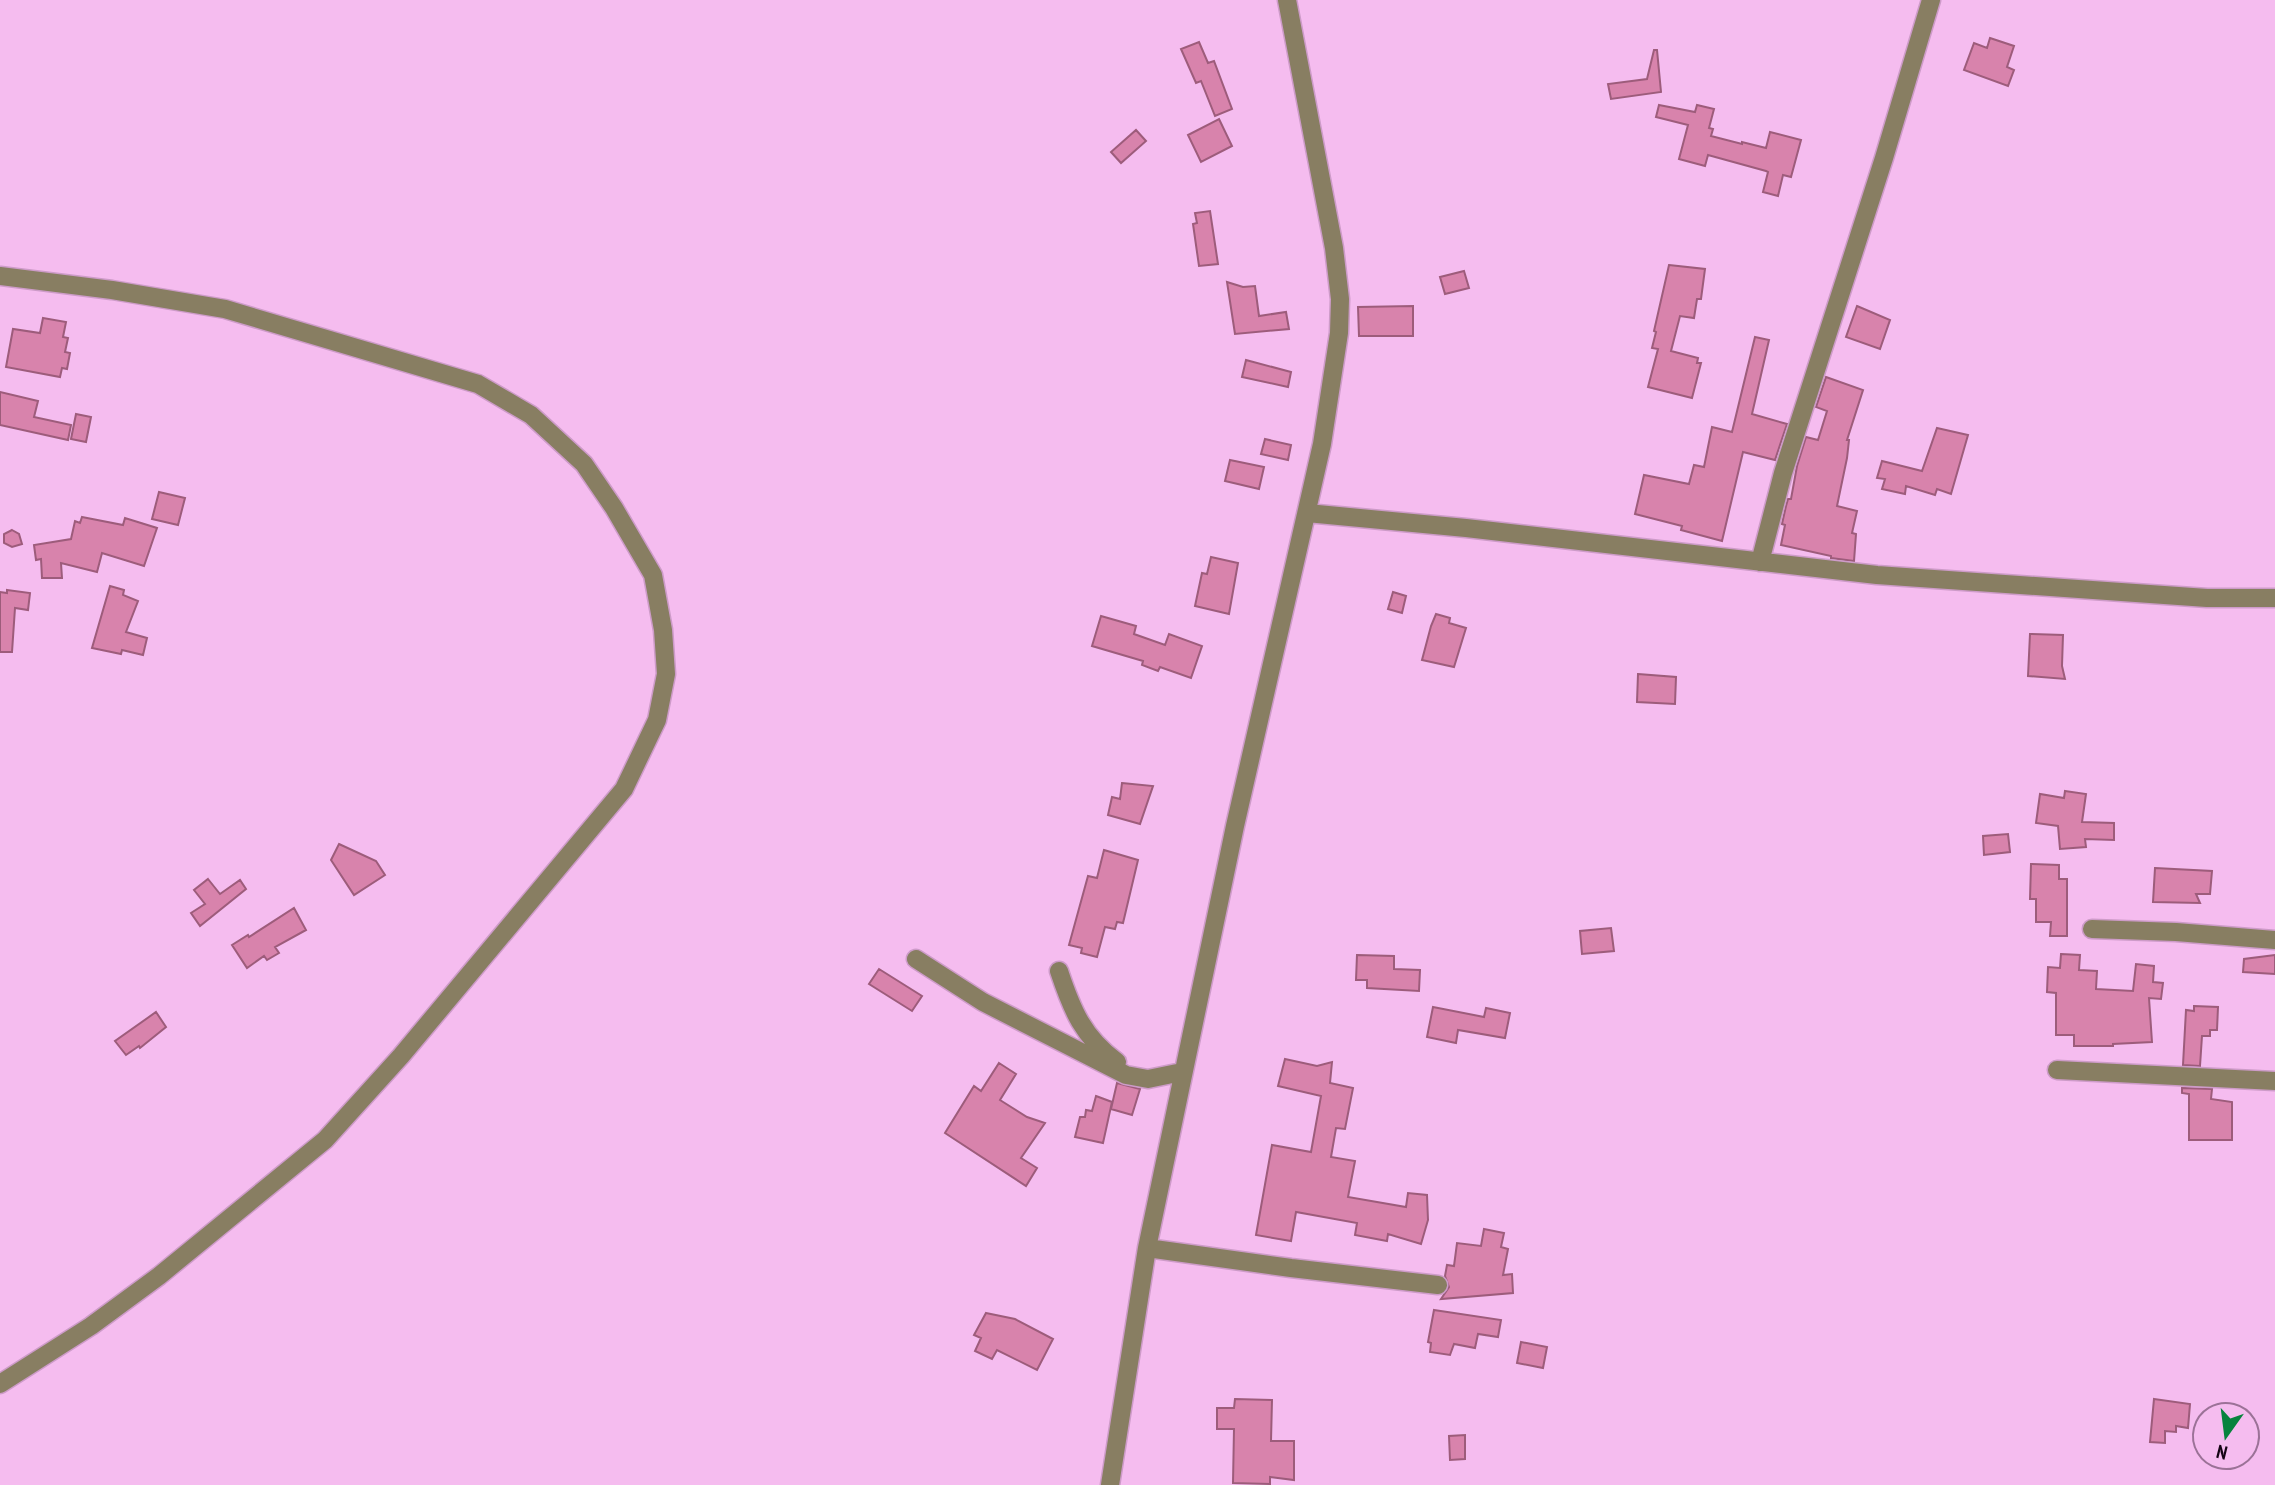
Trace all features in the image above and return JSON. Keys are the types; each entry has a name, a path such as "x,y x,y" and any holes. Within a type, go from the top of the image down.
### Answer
{"street":[{"path":"1110,1485 1147,1248 1182,1072 1307,513 1333,384 1339,334 1340,299 1334,248 1287,0"},
{"path":"1760,562 1790,448 1888,145 1931,0"},
{"path":"0,276 112,290 225,309 478,384 531,415 584,464 614,508 653,575 663,630 666,674 657,720 624,789 401,1056 325,1140 159,1276 90,1326 0,1384"},
{"path":"1307,513 1878,575 2207,598 2275,598"},
{"path":"2092,929 2275,940"},
{"path":"916,959 983,1002 1126,1075 1148,1079 1182,1072"},
{"path":"1059,971 1072,1011 1089,1037 1126,1069 1148,1079"},
{"path":"2057,1070 2275,1081"},
{"path":"1147,1248 1438,1285"}],"building":[{"path":"1990,38 2014,46 2007,67 2014,70 2008,86 1964,70 1974,43 1987,48"},
{"path":"1199,42 1208,63 1214,61 1232,109 1215,116 1201,81 1196,83 1181,49"},
{"path":"1654,50 1657,50 1661,92 1611,99 1608,84 1647,79"},
{"path":"1659,105 1695,112 1697,105 1714,109 1709,128 1713,129 1711,136 1742,144 1766,148 1770,132 1801,140 1791,177 1783,175 1778,196 1763,192 1768,172 1766,171 1708,155 1705,166 1679,159 1688,125 1656,117"},
{"path":"1219,119 1232,146 1201,162 1188,135"},
{"path":"1136,130 1146,141 1121,163 1111,152"},
{"path":"1210,211 1218,264 1199,266 1193,224 1197,223 1195,213"},
{"path":"1669,265 1705,269 1701,299 1697,299 1694,318 1680,316 1671,351 1698,358 1697,363 1701,363 1692,398 1648,387 1658,349 1652,348 1656,332 1654,331"},
{"path":"1464,271 1469,288 1445,294 1440,277"},
{"path":"1227,282 1243,287 1255,286 1259,316 1286,312 1289,329 1235,334"},
{"path":"1413,306 1413,336 1359,336 1358,307"},
{"path":"1857,306 1890,320 1880,349 1846,337"},
{"path":"43,318 66,322 63,337 68,338 65,352 70,353 67,369 62,368 60,377 6,367 13,329 40,333"},
{"path":"1755,337 1769,340 1752,414 1787,424 1775,460 1743,452 1722,541 1681,530 1682,526 1635,514 1644,475 1689,484 1694,465 1704,467 1712,427 1732,432"},
{"path":"1246,360 1291,372 1288,387 1242,377"},
{"path":"1826,377 1863,390 1847,440 1847,458 1837,506 1857,511 1852,533 1856,534 1854,561 1781,545 1786,506 1788,499 1791,499 1806,437 1818,440 1827,411 1816,407"},
{"path":"0,392 38,401 34,417 71,425 68,440 0,425"},
{"path":"76,414 91,417 86,442 71,439"},
{"path":"1937,428 1968,435 1951,494 1937,489 1935,495 1906,486 1905,494 1882,489 1885,479 1877,478 1882,461 1922,471"},
{"path":"1265,439 1291,445 1288,460 1261,454"},
{"path":"1230,460 1264,467 1259,489 1225,481"},
{"path":"159,492 185,498 178,525 152,519"},
{"path":"82,517 123,525 125,518 157,528 144,566 102,553 97,572 61,563 62,578 42,578 41,559 36,560 34,545 71,539 75,521 80,523"},
{"path":"12,530 19,534 22,544 12,547 4,543 4,534"},
{"path":"1211,557 1238,563 1229,614 1195,606 1202,573 1207,574"},
{"path":"110,586 124,590 123,595 138,601 126,632 147,638 143,655 92,648"},
{"path":"7,590 30,593 28,610 15,608 12,652 0,652 0,592 7,593"},
{"path":"1393,592 1406,596 1402,613 1388,609"},
{"path":"1436,614 1450,618 1449,623 1466,628 1454,667 1422,660"},
{"path":"1101,616 1136,626 1134,634 1165,645 1169,634 1202,646 1191,678 1160,667 1158,671 1142,665 1143,661 1092,646"},
{"path":"2030,634 2063,635 2062,666 2065,679 2028,676"},
{"path":"1638,674 1676,677 1675,704 1637,702"},
{"path":"1122,783 1153,786 1140,824 1108,815 1112,797 1120,799"},
{"path":"2065,791 2086,794 2082,822 2114,823 2114,840 2085,839 2086,847 2060,849 2058,826 2036,823 2040,794 2064,798"},
{"path":"2008,834 2010,852 1984,855 1983,836"},
{"path":"339,844 376,861 385,875 354,895 331,860"},
{"path":"1104,850 1138,860 1123,923 1117,922 1115,929 1105,927 1097,957 1081,953 1082,948 1069,945 1088,876 1097,878"},
{"path":"2031,864 2059,865 2059,879 2067,879 2067,936 2050,936 2051,922 2036,922 2036,899 2030,899"},
{"path":"2155,868 2212,871 2210,894 2196,894 2200,903 2153,902"},
{"path":"208,879 220,894 240,880 246,889 200,926 191,913 205,904 194,890"},
{"path":"294,908 306,930 275,947 279,953 267,960 264,956 247,968 232,945"},
{"path":"1611,928 1614,951 1582,954 1580,931"},
{"path":"2061,954 2080,955 2079,970 2097,971 2096,989 2133,991 2136,964 2154,966 2153,982 2163,983 2161,999 2149,998 2152,1042 2074,1046 2074,1035 2056,1035 2056,993 2047,992 2048,967 2060,968"},
{"path":"1357,955 1394,956 1394,969 1420,970 1419,991 1367,988 1367,980 1356,980"},
{"path":"2275,955 2275,974 2243,972 2244,959"},
{"path":"879,969 922,996 912,1011 869,984"},
{"path":"2194,1006 2218,1007 2217,1030 2210,1030 2210,1036 2202,1036 2200,1066 2183,1065 2186,1010 2194,1011"},
{"path":"1433,1007 1484,1017 1486,1008 1510,1013 1505,1038 1458,1030 1456,1043 1427,1037"},
{"path":"156,1012 166,1027 140,1048 139,1046 126,1055 115,1041"},
{"path":"1285,1059 1317,1066 1332,1062 1330,1083 1353,1088 1345,1129 1336,1128 1331,1157 1355,1161 1348,1197 1406,1207 1408,1193 1427,1195 1428,1220 1421,1244 1388,1234 1387,1241 1355,1235 1357,1223 1296,1212 1291,1241 1256,1235 1272,1145 1311,1152 1321,1096 1278,1086"},
{"path":"999,1063 1016,1074 1000,1100 1027,1117 1045,1123 1021,1158 1037,1168 1026,1186 945,1133 974,1086 981,1091"},
{"path":"1117,1083 1140,1089 1132,1115 1111,1109"},
{"path":"2182,1088 2212,1089 2211,1099 2232,1102 2232,1140 2189,1140 2189,1094 2182,1093"},
{"path":"1096,1096 1112,1102 1103,1143 1075,1137 1080,1117 1085,1117 1086,1110 1092,1111"},
{"path":"1484,1229 1504,1233 1501,1247 1508,1249 1503,1275 1512,1274 1513,1293 1441,1299 1449,1287 1445,1276 1447,1265 1454,1266 1457,1243 1481,1246"},
{"path":"1434,1310 1501,1320 1498,1337 1478,1334 1475,1348 1454,1344 1450,1355 1430,1352 1431,1343 1428,1342"},
{"path":"986,1313 1015,1319 1053,1339 1037,1370 997,1350 992,1359 975,1351 981,1338 974,1335"},
{"path":"1521,1342 1547,1347 1543,1368 1517,1363"},
{"path":"1235,1399 1272,1400 1271,1441 1294,1441 1294,1480 1270,1477 1270,1484 1233,1483 1234,1429 1217,1429 1217,1408 1234,1408"},
{"path":"2154,1399 2190,1404 2188,1428 2176,1426 2176,1432 2165,1431 2165,1443 2150,1442"},
{"path":"1465,1435 1465,1459 1450,1460 1449,1436"}]}
